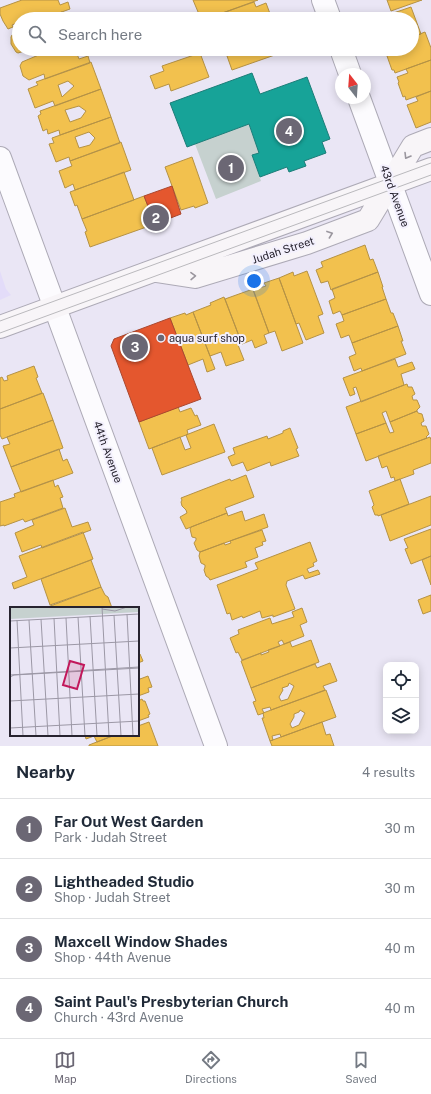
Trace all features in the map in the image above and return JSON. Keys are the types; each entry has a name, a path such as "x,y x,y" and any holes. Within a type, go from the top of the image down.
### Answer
{"street":[{"path":"323,0 327,12"},
{"path":"344,56 348,68"},
{"name":"43rd Avenue","path":"361,104 431,294"},
{"path":"390,183 412,146 431,139"},
{"name":"44th Avenue","path":"0,158 216,746"},
{"path":"0,327 431,169"}],"shaded area":[{"path":"249,124 259,153 252,155 261,181 216,199 195,144"},
{"path":"0,271 6,289 11,295 0,300"}],"building: Homes":[{"path":"22,0 58,0 60,5 68,2 70,9 62,12 12,12 12,27 8,29 0,14 0,8"},
{"path":"193,0 258,0 225,12 198,12"},
{"path":"387,0 422,0 391,11"},
{"path":"254,2 256,7 266,3 269,12 225,12"},
{"path":"411,7 413,12 396,12"},
{"path":"425,32 431,48 431,60 395,73 394,70 392,70 387,56 419,56 419,34"},
{"path":"36,56 78,56 79,59 88,56 90,63 45,79 44,74 29,80 23,76 20,66 22,62"},
{"path":"191,56 201,56 209,77 171,91 169,84 155,89 150,76 164,71 162,66"},
{"path":"227,56 272,56 232,70"},
{"path":"431,60 431,91 406,100 405,96 403,97 397,77 408,73 406,69"},
{"path":"91,62 101,89 55,106 53,101 35,108 28,89 38,85 36,82","holes":["68,81 74,86 62,97 58,85"]},
{"path":"101,89 111,117 60,135 59,130 48,134 47,129 43,131 38,116 41,114 40,111","holes":["79,106 86,111 81,118 70,122 65,110"]},
{"path":"431,91 431,122 416,128 407,105 418,101 416,97"},
{"path":"111,117 120,143 70,161 69,157 56,162 49,144 54,143 52,138","holes":["89,132 95,138 90,145 79,148 75,137"]},
{"path":"121,142 131,170 75,190 73,184 65,188 59,171 72,166 70,161"},
{"path":"192,157 208,203 195,208 194,206 181,210 165,167"},
{"path":"124,172 134,200 82,219 70,192"},
{"path":"144,196 155,224 90,247 85,232 87,231 82,219"},
{"path":"365,245 370,260 373,259 378,272 331,290 328,281 321,283 316,270 323,267 321,262"},
{"path":"307,271 323,314 318,316 324,333 306,340 299,323 296,324 279,278 293,272 294,276"},
{"path":"378,272 386,299 342,315 340,311 333,314 329,301 335,298 332,289"},
{"path":"279,278 303,343 282,351 275,331 269,333 253,290 266,286 264,283"},
{"path":"253,289 269,333 264,335 267,343 255,348 252,340 242,344 225,299"},
{"path":"224,297 242,344 238,345 244,360 226,366 221,352 210,356 193,312 211,305 210,303"},
{"path":"386,299 398,326 352,343 349,335 341,338 336,324 344,321 342,315"},
{"path":"193,312 215,369 207,372 203,359 188,365 170,318"},
{"path":"398,326 403,341 401,341 406,354 362,371 361,368 354,371 349,357 356,354 352,343"},
{"path":"395,359 398,367 412,362 415,369 401,374 404,385 361,402 356,387 353,388 355,394 350,396 343,378"},
{"path":"34,366 38,377 36,378 42,393 0,409 0,378 2,377 4,381 8,380 7,376"},
{"path":"407,384 408,387 412,387 415,394 412,396 413,400 417,400 420,407 417,411 390,422 386,411 382,413 386,423 356,434 346,407"},
{"path":"43,393 53,420 2,439 0,435 0,409"},
{"path":"178,407 180,412 191,408 195,416 197,415 201,425 187,430 188,434 186,435 149,449 139,422"},
{"path":"417,411 418,413 422,414 424,421 421,423 422,426 426,426 429,434 426,437 427,438 366,461 356,434 386,423 390,433 394,432 390,422"},
{"path":"53,420 63,448 11,467 3,446 10,444 7,437"},
{"path":"214,424 225,452 162,475 152,448 180,437 185,450 191,448 186,435"},
{"path":"290,428 298,448 296,449 299,456 271,466 270,462 247,471 243,462 232,466 228,457 235,454 233,448 267,436 268,439 283,433 283,431"},
{"path":"430,437 431,463 413,470 414,474 395,481 394,477 391,478 387,466 382,468 378,456"},
{"path":"59,449 63,461 67,459 73,473 21,492 11,467"},
{"path":"246,475 254,497 225,508 227,513 186,529 180,517 187,513 182,506 181,498 230,479 231,481"},
{"path":"400,479 409,504 378,516 375,515 372,507 374,505 369,491"},
{"path":"53,480 55,487 58,485 63,497 60,498 63,508 25,522 23,519 0,526 0,502 15,497 14,494"},
{"path":"431,496 431,525 390,541 381,515"},
{"path":"65,508 72,527 88,522 91,530 42,548 41,545 22,552 15,533 34,525 32,520"},
{"path":"242,511 245,521 264,514 268,527 200,552 197,550 194,543 196,538 192,537 191,527 227,513 228,516"},
{"path":"431,529 431,556 411,564 405,549 408,548 404,539"},
{"path":"262,530 266,541 262,542 263,545 255,548 258,557 245,562 247,567 210,580 206,576 204,570 205,565 201,563 199,556 200,552 224,543 225,545 231,543 230,541"},
{"path":"83,532 93,559 14,589 12,583 27,577 19,556"},
{"path":"310,542 317,561 313,563 314,566 307,569 309,573 318,570 320,574 305,579 303,575 287,581 286,585 295,609 273,617 273,615 262,618 260,611 243,618 242,616 232,620 230,613 227,614 217,585 258,569 255,563"},
{"path":"431,556 431,585 422,560"},
{"path":"91,560 101,587 50,605 41,579"},
{"path":"101,587 105,595 108,597 112,607 48,607"},
{"path":"431,595 431,611 423,614 418,600"},
{"path":"302,608 307,622 300,625 304,636 284,644 282,640 278,642 280,646 242,660 238,652 236,653 230,638 239,634 238,630 270,618 272,624 294,617 292,612"},
{"path":"311,640 319,662 251,688 241,661 261,653 261,655 269,652 268,650 290,642 292,647"},
{"path":"139,654 143,661 139,663"},
{"path":"330,663 337,681 323,686 325,690 271,710 270,707 262,709 264,713 258,715 253,702 256,701 251,688 315,664 317,668","holes":["289,683 294,686 288,699 281,701 279,697 283,690 282,688 288,686"]},
{"path":"139,676 140,679 148,676 152,687 148,688 149,692 139,696"},
{"path":"326,690 336,717 281,737 280,734 272,736 273,740 270,741 262,718 264,718 263,713","holes":["300,710 305,713 299,725 292,728 290,724 294,714"]},
{"path":"142,699 145,701 150,714 148,715 149,717 139,721 139,700"},
{"path":"149,722 158,746 89,746 112,736 139,736 139,726"},
{"path":"322,722 326,735 330,734 334,746 272,746 270,741"},
{"path":"85,736 94,736 86,739"},
{"path":"94,736 112,736 97,742"}],"building: Shops":[{"path":"172,186 181,214 155,224 144,196"},
{"path":"170,318 201,399 139,422 111,346 114,339"}],"building: Public":[{"path":"252,73 260,94 307,77 330,139 322,142 326,153 304,161 306,166 289,172 287,167 260,177 252,155 259,153 249,124 187,147 170,103"}],"tram line":[{"path":"0,321 431,163"},
{"path":"0,333 431,175"}],"place":[{"name":"Saint Paul's Presbyterian Church","path":"289,131"},
{"name":"Far Out West Garden","path":"231,168"},
{"name":"Lightheaded Studio","path":"156,218"},
{"name":"aqua surf shop","path":"161,338"},
{"name":"Maxcell Window Shades","path":"135,347"}]}
